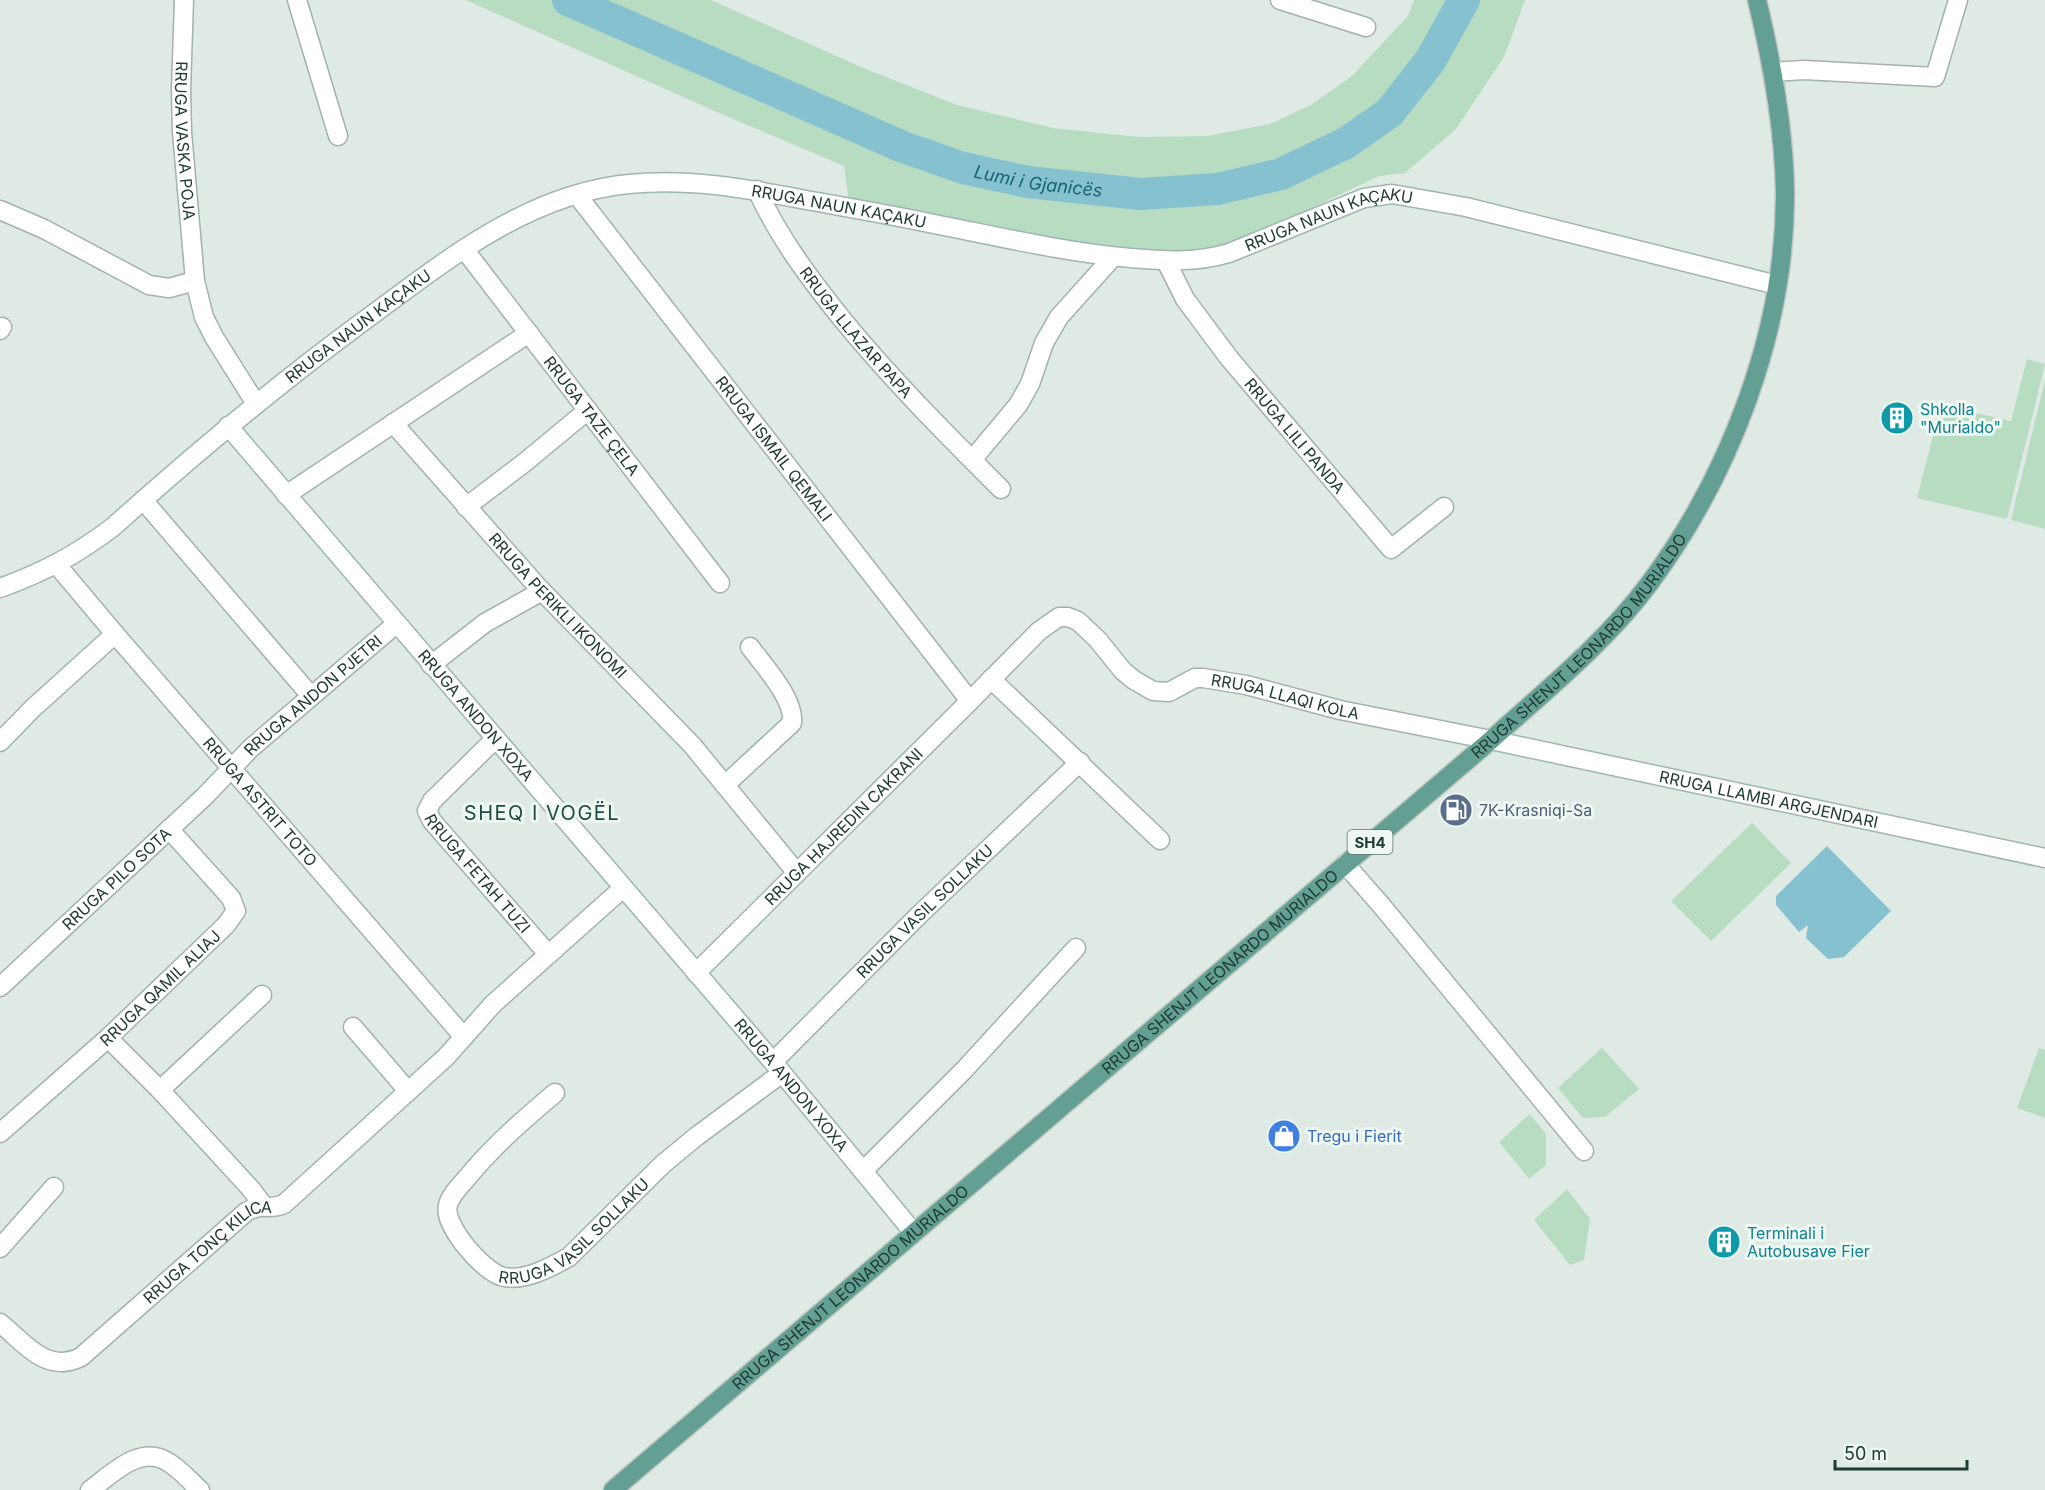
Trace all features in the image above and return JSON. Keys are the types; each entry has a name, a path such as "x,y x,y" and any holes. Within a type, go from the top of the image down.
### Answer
{"main road":[{"name":"RRUGA SHENJT LEONARDO MURIALDO","path":"613,1490 1491,740 1599,639 1648,585 1705,494 1748,401 1777,285 1785,193 1772,72 1757,0"}],"street":[{"name":"RRUGA VASKA POJA","path":"184,0 182,122 195,281 204,318 256,404"},
{"path":"297,0 338,136"},
{"path":"1280,0 1366,27"},
{"path":"1772,72 1804,70 1935,77 1958,0"},
{"name":"RRUGA NAUN KAÇAKU","path":"0,588 57,565 88,546 113,527 228,426 331,345 464,249 511,222 552,203 625,184 682,181 757,190 1058,249 1113,257 1166,261 1207,260 1364,198 1392,194 1466,207 1777,285"},
{"name":"RRUGA LLAZAR PAPA","path":"757,190 776,229 829,303 889,375 1001,489"},
{"name":"RRUGA ISMAIL QEMALI","path":"576,195 970,701"},
{"path":"0,210 44,229 149,285 169,288 195,281"},
{"name":"RRUGA TAZE ÇELA","path":"464,249 720,583"},
{"path":"972,460 1018,405 1030,384 1044,343 1059,318 1113,257"},
{"name":"RRUGA LILI PANDA","path":"1166,261 1185,299 1229,358 1390,549 1444,507"},
{"path":"286,495 529,333"},
{"path":"466,507 588,410"},
{"name":"RRUGA PERIKLI IKONOMI","path":"393,423 542,591 662,712 797,873"},
{"name":"RRUGA ANDON XOXA","path":"228,426 777,1068 914,1233"},
{"path":"143,500 311,696"},
{"name":"RRUGA ASTRIT TOTO","path":"57,565 464,1037"},
{"path":"431,665 485,623 542,591"},
{"name":"RRUGA LLAQI KOLA","path":"991,679 1050,622 1059,617 1068,617 1078,621 1086,628 1134,681 1153,691 1169,692 1195,678 1203,678 1246,685 1340,710 1491,740"},
{"name":"RRUGA ANDON PJETRI","path":"230,768 396,624"},
{"path":"0,742 40,701 115,634"},
{"path":"725,785 792,723 793,716 789,703 750,647"},
{"path":"991,679 1160,840"},
{"name":"RRUGA HAJREDIN CAKRANI","path":"696,973 991,679"},
{"name":"RRUGA FETAH TUZI","path":"495,739 432,801 427,811 432,821 548,954"},
{"name":"RRUGA LLAMBI ARGJENDARI","path":"1491,740 2045,858"},
{"name":"RRUGA VASIL SOLLAKU","path":"555,1093 487,1154 460,1185 447,1208 451,1226 459,1238 493,1273 503,1277 517,1277 533,1273 552,1267 568,1257 663,1164 777,1068 928,907 1080,762"},
{"name":"RRUGA PILO SOTA","path":"0,987 204,797 230,768"},
{"name":"RRUGA QAMIL ALIAJ","path":"0,1133 108,1038 226,925 236,911 231,898 169,829"},
{"path":"1345,864 1584,1151"},
{"name":"RRUGA TONÇ KILICA","path":"0,1323 45,1360 69,1363 81,1357 246,1212 262,1205 277,1207 284,1204 446,1057 494,1004 623,888"},
{"path":"863,1170 964,1070 1076,948"},
{"path":"160,1090 262,995"},
{"path":"353,1027 408,1091"},
{"path":"108,1038 160,1090 251,1189 262,1205"},
{"path":"0,1248 54,1187"},
{"path":"90,1490 136,1458 148,1456 168,1461 200,1490"}],"green space":[{"path":"466,0 711,0 861,67 957,105 1053,128 1138,137 1207,136 1270,124 1311,105 1352,76 1408,16 1414,0 1525,0 1504,57 1456,129 1405,173 1379,176 1227,248 1200,256 1117,252 849,203 844,166"},
{"path":"2027,359 2045,364 2007,519 1917,498 1941,405 2011,421"},
{"path":"2045,380 2045,529 2011,520"},
{"path":"1752,823 1791,863 1711,941 1671,901"},
{"path":"1602,1048 1639,1089 1605,1117 1583,1118 1558,1088"},
{"path":"2039,1048 2045,1050 2045,1118 2017,1108"},
{"path":"1530,1114 1546,1134 1546,1165 1529,1179 1499,1142"},
{"path":"1567,1189 1590,1219 1584,1260 1570,1265 1534,1220"}],"water":[{"path":"1827,846 1891,911 1844,957 1828,959 1806,938 1808,925 1799,932 1776,905 1776,896"}],"waterway":[{"name":"Lumi i Gjanicës","path":"568,0 903,147 963,168 1028,182 1140,194 1218,189 1281,174 1346,143 1389,113 1430,61 1464,0"}],"place":[{"name":"Shkolla \"Murialdo\"","path":"1897,418"},
{"name":"7K-Krasniqi-Sa","path":"1456,810"},
{"name":"Tregu i Fierit","path":"1284,1136"},
{"name":"Terminali i Autobusave Fier","path":"1724,1242"}],"district":[{"name":"SHEQ I VOGËL","path":"542,813"}]}
